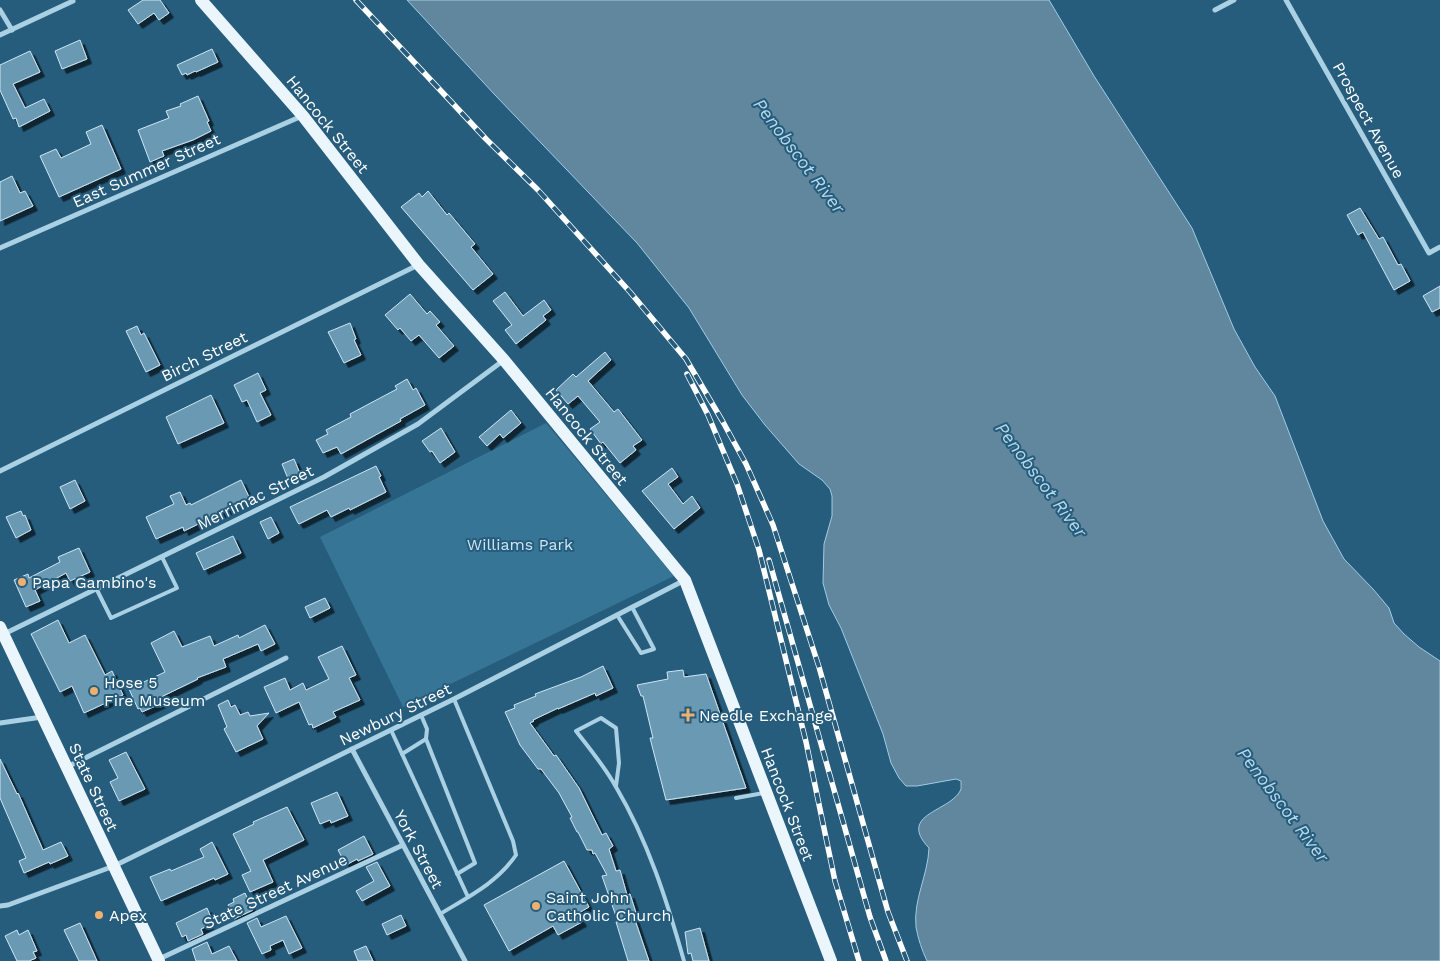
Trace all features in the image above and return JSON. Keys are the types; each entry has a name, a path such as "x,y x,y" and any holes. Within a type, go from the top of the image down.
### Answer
{"main road":[{"name":"Hancock Street","path":"201,0 302,116 419,265 504,360 685,580 831,961"},
{"name":"State Street","path":"2,631 159,960"}],"street":[{"path":"1215,10 1234,0"},
{"name":"Prospect Avenue","path":"1286,0 1429,253 1440,247"},
{"path":"0,35 72,1"},
{"path":"0,10 12,30"},
{"name":"East Summer Street","path":"0,248 302,116"},
{"name":"Birch Street","path":"0,471 419,265"},
{"name":"Merrimac Street","path":"2,631 97,590 324,477 418,424 504,360"},
{"name":"Newbury Street","path":"0,906 8,905 114,866 454,699 685,580"},
{"path":"67,767 286,658"},
{"path":"0,723 43,717"},
{"name":"York Street","path":"352,749 464,961"},
{"name":"State Street Avenue","path":"159,960 403,845"}],"lane":[{"path":"97,590 112,618 176,588 162,557"},
{"path":"617,615 641,653 654,649 632,608"},
{"path":"440,914 490,883 501,874 516,855 513,841 454,699"},
{"path":"421,715 427,729 426,740 475,863 457,874"},
{"path":"616,786 619,763 616,728 601,718 576,731 616,786 650,855 684,961"},
{"path":"391,730 468,897"},
{"path":"402,754 426,740"},
{"path":"736,798 766,792"}],"green space":[{"name":"Williams Park","path":"546,423 674,576 403,707 320,537"}],"water":[{"name":"Penobscot River","path":"407,0 1049,0 1094,76 1192,228 1234,329 1255,367 1275,396 1323,521 1344,559 1389,608 1394,623 1404,634 1440,661 1440,961 927,961 916,927 917,907 929,848 921,836 919,827 922,820 929,814 956,797 961,789 961,781 956,779 917,786 906,786 891,763 883,734 841,628 829,605 823,583 824,544 832,516 830,489 822,480 799,464 765,425 742,395 689,308 637,243"}],"building":[{"path":"143,0 160,0 169,13 159,20 154,13 138,24 128,10"},
{"path":"80,40 87,59 62,69 55,51"},
{"path":"212,49 218,62 196,72 182,75 177,65"},
{"path":"30,51 40,72 13,84 25,108 44,99 50,111 19,127 16,118 13,119 0,90 0,65"},
{"path":"198,96 209,121 207,122 211,131 193,140 162,151 164,156 150,162 138,130 169,118 166,111 181,106 180,104"},
{"path":"102,125 121,169 59,197 40,156 56,149 61,158 91,144 86,132"},
{"path":"12,176 20,193 25,191 33,206 0,221 0,182"},
{"path":"428,191 447,215 449,213 475,244 471,247 493,274 473,290 401,207 419,193 422,197"},
{"path":"1360,208 1379,239 1383,237 1398,265 1401,264 1410,281 1394,290 1363,232 1358,235 1347,215"},
{"path":"1440,286 1440,308 1432,312 1423,296"},
{"path":"505,292 523,316 544,300 551,310 543,316 546,320 516,344 505,330 512,325 493,301"},
{"path":"410,294 427,314 430,311 440,322 436,325 454,346 439,358 419,335 411,341 385,315"},
{"path":"350,323 356,339 354,340 361,355 344,363 328,332"},
{"path":"137,326 141,335 144,333 160,365 146,372 126,331"},
{"path":"605,352 611,360 588,381 614,412 618,409 642,440 633,446 636,450 620,463 603,442 601,444 590,429 600,422 578,396 568,404 556,390 573,374 576,377"},
{"path":"258,373 266,390 260,393 271,415 257,422 247,400 242,402 234,385"},
{"path":"407,379 413,390 416,388 425,405 400,419 401,421 341,454 337,447 323,453 316,440 328,434 326,430 351,417 350,414 397,389 395,386"},
{"path":"211,395 224,423 178,444 166,417"},
{"path":"511,410 521,423 503,438 500,434 487,446 479,437"},
{"path":"441,428 455,452 440,463 422,441"},
{"path":"294,459 301,476 289,481 282,464"},
{"path":"376,466 386,492 331,517 327,510 298,523 290,507"},
{"path":"672,468 678,477 668,484 683,504 692,496 700,508 674,529 642,491"},
{"path":"75,480 85,501 70,509 60,487"},
{"path":"241,480 250,499 184,531 183,527 156,539 146,517 174,504 170,496 180,492 186,505 190,503 191,505"},
{"path":"21,511 23,516 25,515 31,530 16,538 6,517"},
{"path":"271,517 279,533 268,539 260,522"},
{"path":"233,536 241,553 204,570 196,553"},
{"path":"79,548 90,572 70,581 66,573 35,590 40,601 26,607 14,580 28,574 29,578 60,562 58,557"},
{"path":"325,598 330,608 310,618 305,607"},
{"path":"58,620 69,643 85,635 105,675 112,671 123,695 84,713 72,686 60,692 31,634"},
{"path":"265,625 275,644 261,651 258,644 223,659 226,667 197,678 159,698 162,703 142,712 140,708 138,709 129,689 165,672 151,643 174,631 182,647 210,636 214,646 238,635 239,638"},
{"path":"342,646 356,675 349,678 360,700 333,712 336,717 313,728 312,724 309,725 299,702 276,713 264,687 285,678 290,690 303,683 306,690 329,679 318,657"},
{"path":"603,666 613,688 596,696 595,693 558,708 530,723 579,788 602,835 606,833 613,846 609,849 616,871 620,870 627,895 630,894 637,916 634,917 649,961 628,961 616,922 618,922 602,876 607,875 595,853 593,854 592,850 587,850 559,793 520,745 505,712 515,708 514,705 536,696 535,694 581,677"},
{"path":"683,670 684,677 706,674 746,788 666,800 650,738 653,738 643,696 641,696 637,685 668,679 667,672"},
{"path":"228,700 231,707 235,705 240,715 248,712 250,716 269,713 257,726 263,739 236,752 224,729 227,727 218,705"},
{"path":"126,752 145,789 119,801 110,782 118,778 109,760"},
{"path":"0,759 18,793 43,850 61,842 68,856 24,873 19,861 26,858 0,798"},
{"path":"337,792 348,816 331,823 330,820 320,824 311,803"},
{"path":"287,807 304,840 263,860 273,882 250,892 242,875 251,871 233,834 254,824 253,822"},
{"path":"364,836 373,854 346,865 338,850"},
{"path":"212,842 228,874 215,880 214,878 161,901 150,877 170,869 171,871 204,857 200,849"},
{"name":"Saint John Catholic Church","path":"564,861 589,907 577,914 582,922 558,935 553,926 509,951 484,905"},
{"path":"377,862 390,886 362,901 356,891 374,881 366,867"},
{"path":"245,893 253,910 234,919 228,905 234,902 233,899"},
{"path":"207,908 212,920 208,922 209,925 201,929 203,934 188,941 186,935 182,937 176,923"},
{"path":"401,915 406,926 387,935 382,924"},
{"path":"286,916 302,948 289,954 283,940 270,946 271,950 262,954 247,923 257,918 261,927"},
{"path":"80,923 97,961 79,961 64,930"},
{"path":"700,928 709,961 693,961 691,953 688,954 685,932"},
{"path":"17,930 19,935 28,930 37,951 33,952 36,958 29,961 17,961 5,936"},
{"path":"207,942 212,954 229,946 237,961 196,961 192,949"},
{"path":"366,946 373,961 358,961 354,951"}],"railway":[{"path":"356,0 486,139 538,190 630,292 686,359 723,422 746,464 773,525 819,667 888,912 907,961"},
{"path":"687,374 708,415 737,484 759,550 806,742 835,881 859,961"},
{"path":"769,560 870,917 886,961"}],"place":[{"name":"Papa Gambino's","path":"22,582"},
{"name":"Hose 5 Fire Museum","path":"94,691"},
{"name":"Needle Exchange","path":"688,715"},
{"name":"Saint John Catholic Church","path":"536,906"},
{"name":"Apex","path":"99,915"}]}
